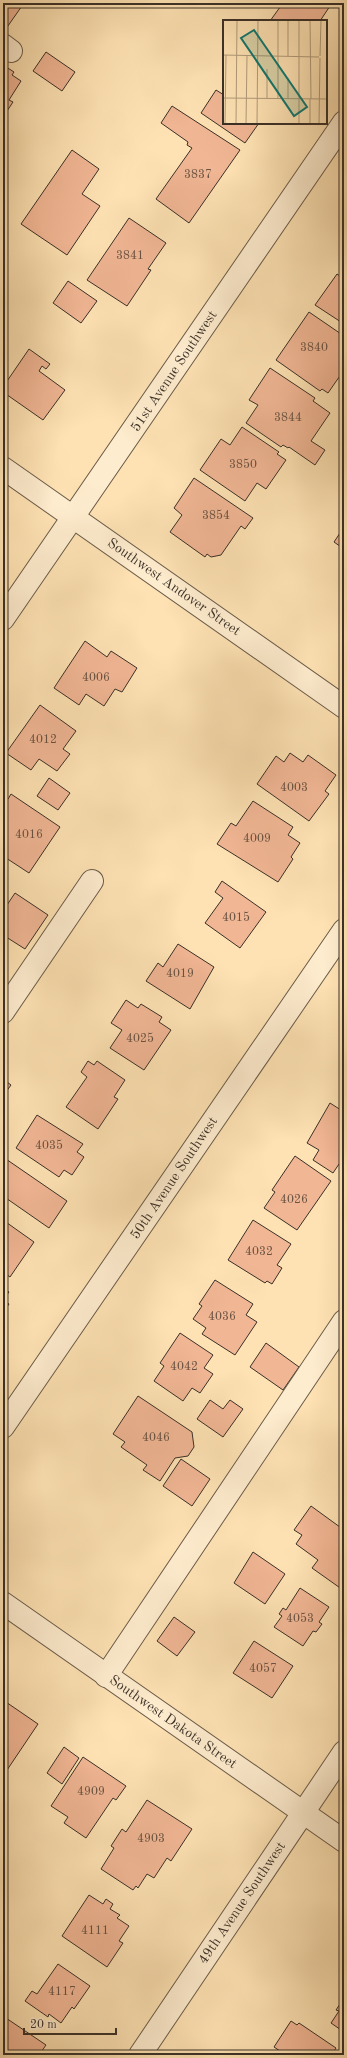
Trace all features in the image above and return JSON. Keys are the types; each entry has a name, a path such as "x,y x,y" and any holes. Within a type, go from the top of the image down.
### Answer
{"street":[{"name":"51st Avenue Southwest","path":"3,619 344,122"},
{"name":"Southwest Andover Street","path":"3,468 344,707"},
{"path":"3,1012 92,881"},
{"name":"50th Avenue Southwest","path":"3,1427 344,930"},
{"path":"106,1676 344,1321"},
{"name":"Southwest Dakota Street","path":"3,1603 344,1841"},
{"name":"49th Avenue Southwest","path":"140,2055 344,1752"}],"building":[{"path":"3,3 24,3 3,33"},
{"path":"283,3 332,3 321,20 271,20"},
{"path":"46,52 75,72 62,91 33,71"},
{"path":"3,65 14,72 12,75 21,81 9,100 13,102 3,117"},
{"path":"216,90 223,94 223,124 258,124 245,143 201,113"},
{"path":"172,106 240,150 189,223 156,199 192,148 187,145 188,142 161,123"},
{"path":"72,150 99,169 82,194 100,206 67,255 21,224"},
{"path":"129,218 166,243 148,269 151,270 127,306 87,280"},
{"path":"337,274 344,279 344,324 315,305"},
{"path":"68,281 97,301 81,323 53,303"},
{"path":"309,312 344,336 344,370 328,393 322,389 320,391 276,360"},
{"path":"29,349 50,364 46,369 42,366 39,371 65,390 43,420 3,392 3,387"},
{"path":"270,368 315,398 313,401 330,413 311,441 325,450 315,465 289,447 288,448 283,445 281,447 246,423 258,405 249,400"},
{"path":"242,427 279,452 277,454 286,460 266,489 257,483 245,501 200,470 221,439 230,445"},
{"path":"194,478 253,518 245,529 241,526 221,555 211,557 207,554 205,557 170,532 182,515 174,508"},
{"path":"344,527 344,549 334,542"},
{"path":"85,641 107,657 111,651 137,668 122,692 115,689 104,706 86,694 79,705 54,688"},
{"path":"40,705 76,731 63,749 70,754 57,771 39,759 31,770 6,753"},
{"path":"290,753 303,762 308,755 336,775 325,791 329,794 309,821 257,784 276,756 284,762"},
{"path":"49,778 70,793 58,810 37,796"},
{"path":"11,794 60,827 29,873 3,856 3,796 8,799"},
{"path":"253,801 293,827 288,835 300,843 291,857 293,859 278,882 217,844 231,823 236,826"},
{"path":"222,881 266,912 240,948 205,923 223,898 215,892"},
{"path":"15,893 48,915 25,949 3,935 3,911"},
{"path":"178,944 214,967 190,1009 146,981 158,963 163,967"},
{"path":"126,1000 138,1008 141,1004 162,1017 159,1022 171,1030 144,1070 110,1048 122,1030 111,1023"},
{"path":"88,1061 94,1065 97,1061 125,1080 114,1097 118,1099 98,1129 66,1107 87,1077 81,1072"},
{"path":"3,1079 11,1085 3,1096"},
{"path":"330,1103 344,1112 344,1162 341,1166 339,1164 333,1173 313,1160 319,1150 307,1143"},
{"path":"37,1115 83,1144 77,1152 84,1157 72,1175 64,1170 59,1177 16,1148"},
{"path":"295,1156 331,1181 297,1230 264,1208 275,1192 272,1190"},
{"path":"3,1157 67,1201 49,1228 3,1196"},
{"path":"3,1220 34,1242 10,1277 3,1272"},
{"path":"253,1220 291,1244 277,1265 282,1268 272,1284 267,1281 265,1283 228,1260"},
{"path":"215,1280 253,1304 246,1315 257,1322 235,1355 202,1334 206,1328 193,1319 202,1306 199,1304"},
{"path":"3,1288 9,1292 3,1300"},
{"path":"3,1300 9,1304 3,1313"},
{"path":"180,1333 213,1355 204,1368 213,1374 200,1393 192,1388 183,1401 154,1381 164,1366 160,1363"},
{"path":"266,1343 299,1367 283,1390 250,1367"},
{"path":"138,1396 192,1432 194,1447 188,1456 175,1458 160,1481 143,1470 147,1465 121,1447 125,1442 113,1434"},
{"path":"210,1400 223,1409 230,1400 243,1409 223,1437 197,1419"},
{"path":"181,1459 210,1479 192,1506 163,1486"},
{"path":"311,1506 344,1530 343,1590 312,1568 318,1560 296,1544 302,1535 294,1530"},
{"path":"253,1552 285,1574 265,1604 234,1583"},
{"path":"300,1588 329,1607 319,1622 322,1624 316,1632 313,1631 303,1646 274,1627 282,1616 279,1614 283,1608 286,1610"},
{"path":"174,1617 195,1632 177,1656 157,1641"},
{"path":"254,1641 293,1666 272,1698 233,1673"},
{"path":"3,1700 38,1724 3,1776"},
{"path":"64,1747 79,1758 62,1784 47,1773"},
{"path":"83,1757 126,1786 116,1800 113,1798 86,1838 64,1823 68,1817 51,1806"},
{"path":"147,1800 192,1829 171,1861 167,1858 154,1878 147,1874 138,1888 136,1886 133,1890 101,1869 114,1848 111,1846 122,1829 126,1832"},
{"path":"89,1895 103,1904 106,1899 113,1904 110,1909 120,1915 117,1918 129,1926 119,1941 123,1943 107,1967 62,1936"},
{"path":"58,1964 90,1986 74,2009 72,2007 61,2023 49,2014 48,2017 25,2001 32,1991 37,1994"},
{"path":"344,1998 344,2032 331,2023 339,2011 336,2010"},
{"path":"3,2016 46,2045 39,2055 3,2055"},
{"path":"291,2021 297,2025 299,2023 336,2048 334,2051 340,2055 278,2055 280,2051 274,2047"}]}
